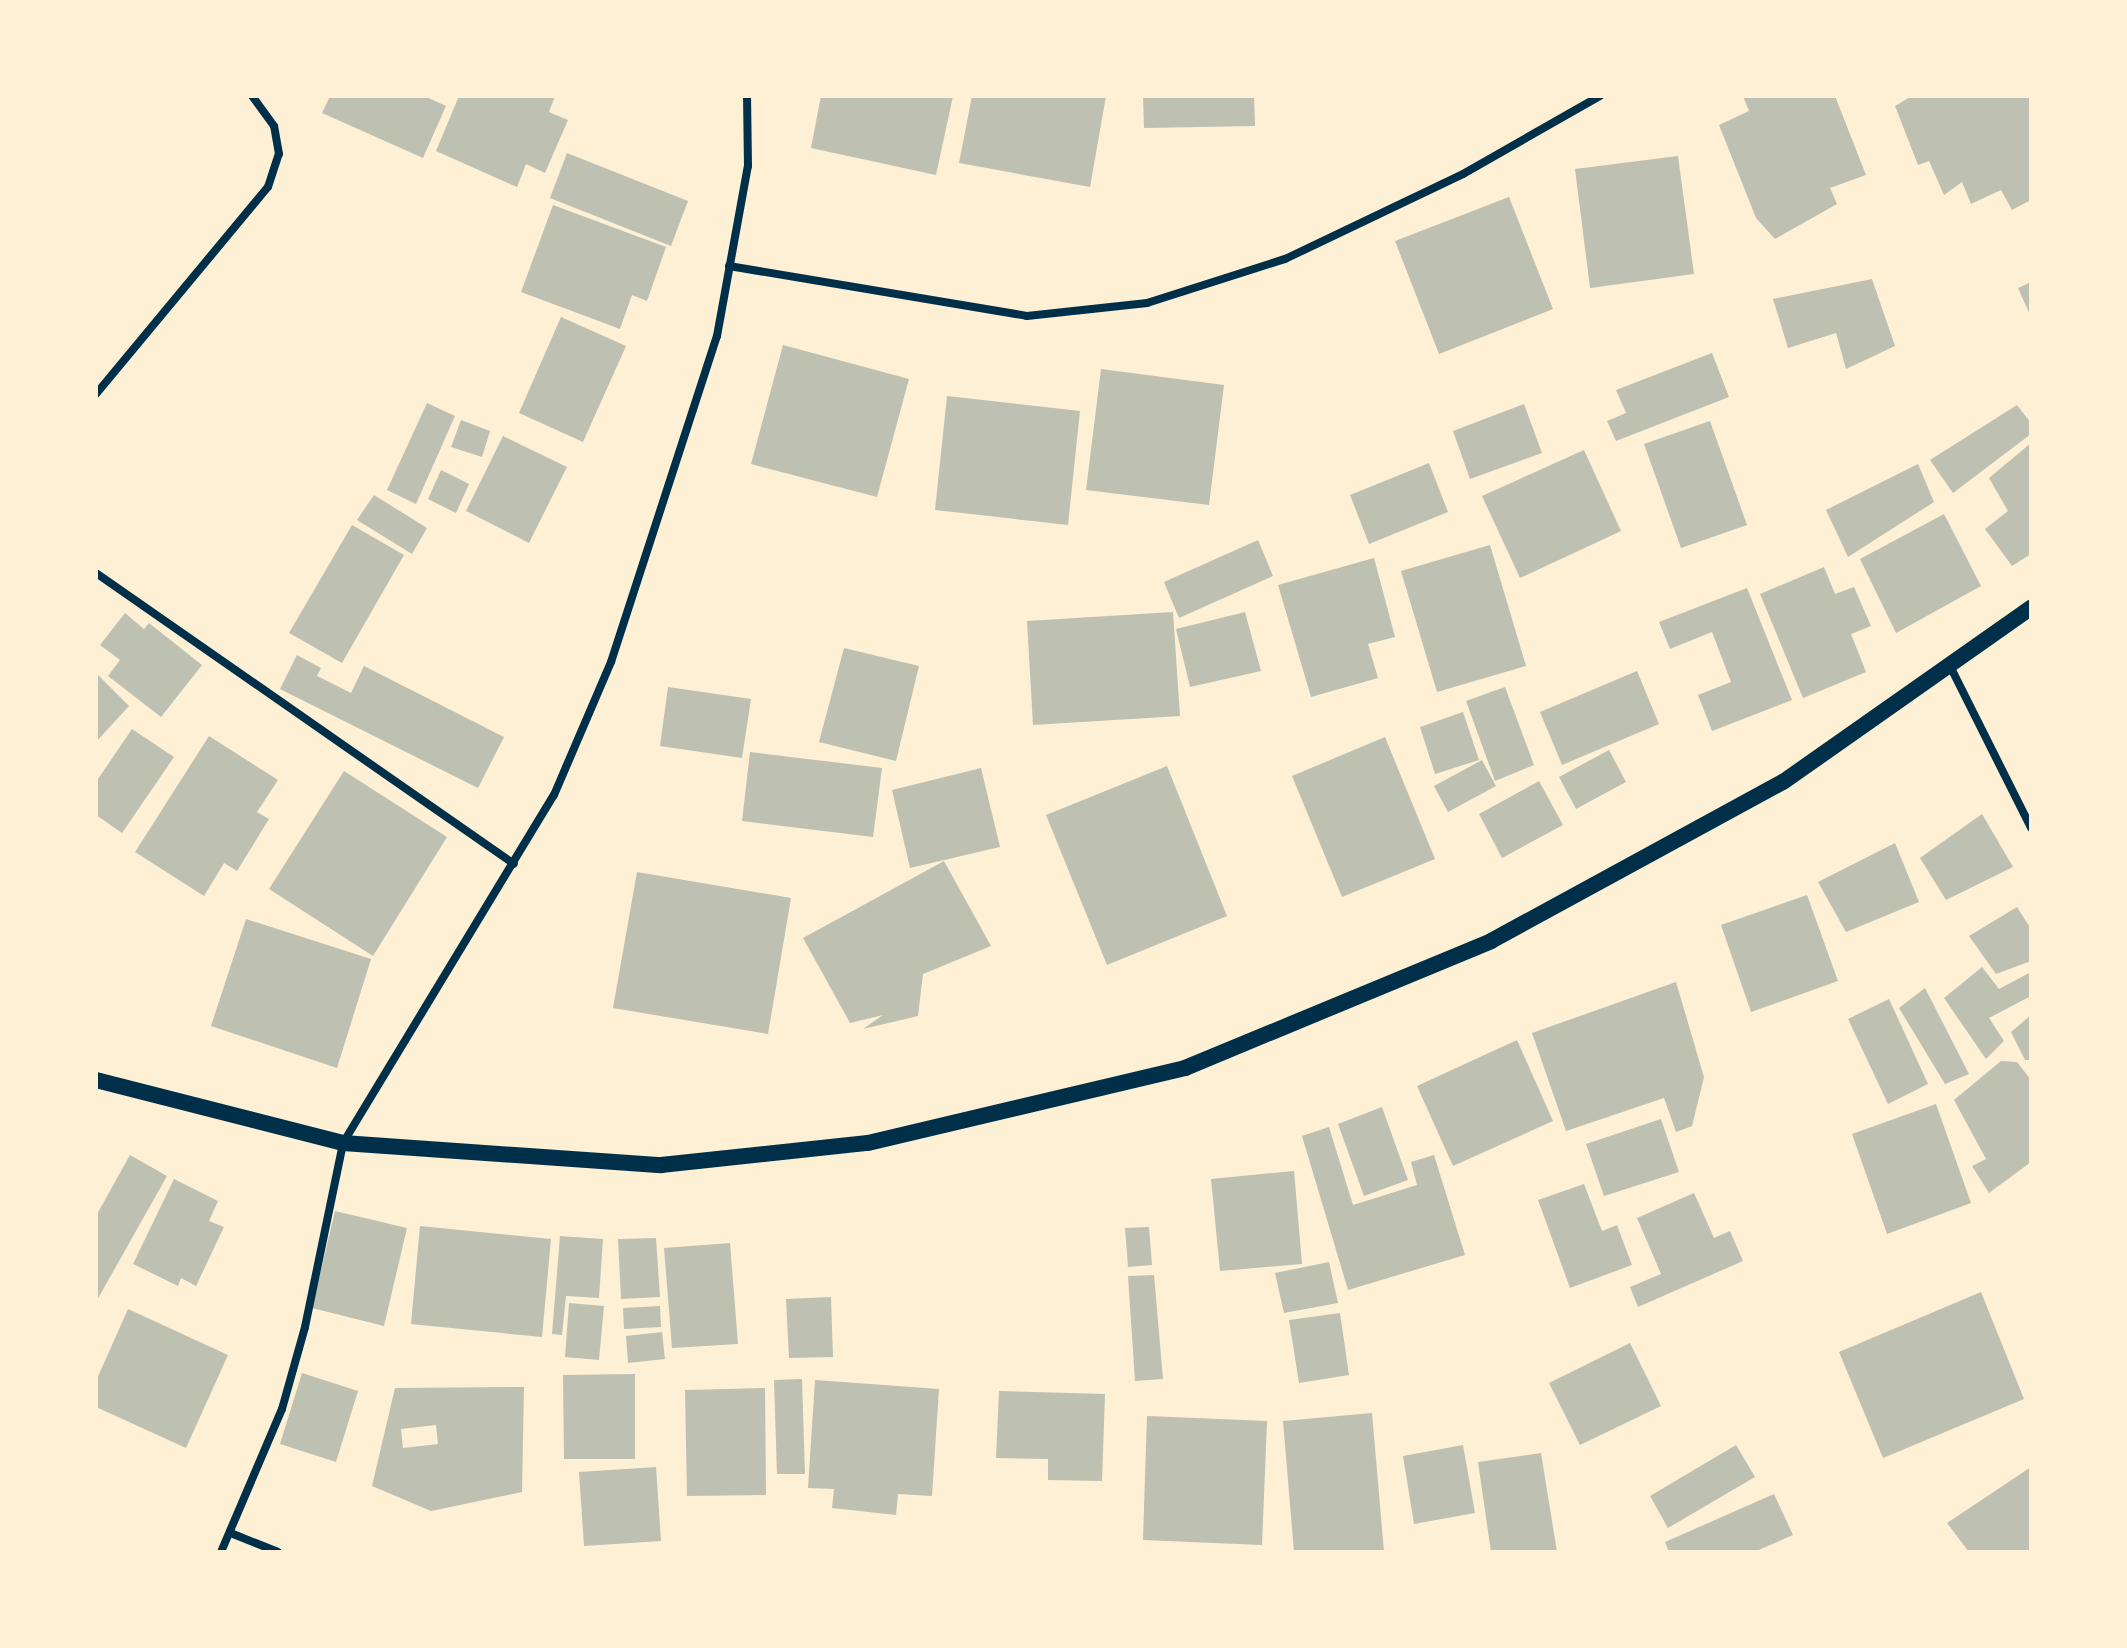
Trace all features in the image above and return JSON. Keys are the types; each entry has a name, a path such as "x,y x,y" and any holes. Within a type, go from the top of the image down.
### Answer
{"main road":[{"path":"96,1080 343,1143 661,1165 868,1143 1185,1068 1491,941 1783,782 1951,668 2031,608"}],"street":[{"path":"96,394 268,187 279,154 274,126 252,96"},
{"path":"221,1552 233,1534 282,1409 343,1143 554,795 611,662 717,336 748,166 747,96"},
{"path":"729,266 1027,316 1147,303 1285,259 1463,174 1600,96"},
{"path":"96,573 514,864"},
{"path":"1951,668 2031,828"},
{"path":"233,1534 278,1552"}],"building":[{"path":"330,96 424,96 446,106 423,158 322,113"},
{"path":"459,96 555,96 549,112 568,120 545,173 526,164 517,187 436,151"},
{"path":"821,96 953,96 936,175 811,148"},
{"path":"972,96 1106,96 1090,187 959,163"},
{"path":"1143,96 1254,96 1255,126 1144,128"},
{"path":"1743,96 1835,96 1866,175 1830,188 1837,204 1775,239 1756,218 1719,125 1749,111"},
{"path":"1912,96 2031,96 2031,200 2012,210 2001,190 1971,204 1962,182 1944,195 1929,161 1918,165 1895,106"},
{"path":"567,153 688,201 671,246 550,198"},
{"path":"1678,156 1694,274 1590,288 1575,169"},
{"path":"1509,197 1553,309 1439,354 1395,241"},
{"path":"553,205 666,247 647,301 632,295 620,329 521,292"},
{"path":"1872,279 1895,346 1846,369 1836,333 1788,348 1773,299"},
{"path":"2031,282 2031,317 2018,288"},
{"path":"561,317 626,346 583,442 519,413"},
{"path":"783,345 909,379 877,497 751,464"},
{"path":"1712,353 1729,397 1616,441 1607,421 1626,413 1616,390"},
{"path":"1101,369 1224,385 1209,505 1086,490"},
{"path":"947,396 1080,411 1068,525 935,510"},
{"path":"427,403 455,416 416,504 387,490"},
{"path":"1524,404 1542,453 1470,479 1453,431"},
{"path":"2017,405 2031,423 2031,434 1953,493 1930,460"},
{"path":"461,420 490,431 482,457 451,447"},
{"path":"1710,421 1747,525 1681,548 1644,444"},
{"path":"503,436 567,467 529,543 466,511"},
{"path":"2031,443 2031,554 2012,566 1985,529 2008,511 1989,478"},
{"path":"1584,450 1621,531 1520,578 1482,496"},
{"path":"1429,463 1448,512 1369,544 1350,495"},
{"path":"1918,464 1934,502 1848,557 1826,510"},
{"path":"441,470 469,484 456,513 428,499"},
{"path":"374,495 427,528 412,554 357,520"},
{"path":"1944,514 1981,586 1896,633 1860,559"},
{"path":"352,525 404,555 342,663 289,633"},
{"path":"1258,540 1273,576 1179,618 1164,582"},
{"path":"1490,545 1526,666 1437,692 1401,571"},
{"path":"1374,558 1395,637 1368,644 1378,678 1311,697 1278,585"},
{"path":"1824,567 1835,594 1854,587 1871,626 1851,634 1866,672 1803,698 1760,594"},
{"path":"1747,588 1792,700 1712,731 1698,695 1731,682 1712,632 1670,649 1659,622"},
{"path":"1173,612 1180,716 1033,725 1027,621"},
{"path":"1245,612 1261,671 1190,687 1176,629"},
{"path":"125,613 144,629 149,623 202,665 161,717 108,676 120,660 100,645"},
{"path":"844,648 919,666 896,761 819,742"},
{"path":"297,655 321,668 317,676 351,693 364,666 504,737 478,788 280,689"},
{"path":"1637,671 1659,724 1562,765 1540,712"},
{"path":"96,673 129,706 96,742"},
{"path":"668,687 751,699 742,758 660,746"},
{"path":"1505,687 1534,765 1495,781 1466,701"},
{"path":"1463,712 1479,760 1435,774 1420,727"},
{"path":"132,729 174,757 122,833 96,815 96,782"},
{"path":"209,736 278,780 257,812 269,819 237,871 224,863 204,896 135,852"},
{"path":"1385,737 1435,859 1342,897 1292,776"},
{"path":"1609,750 1626,782 1576,809 1559,777"},
{"path":"750,752 882,768 873,837 742,821"},
{"path":"1482,760 1496,786 1448,812 1434,786"},
{"path":"1167,766 1227,916 1107,965 1046,815"},
{"path":"981,768 1000,847 910,868 892,790"},
{"path":"344,771 447,837 373,956 269,889"},
{"path":"1539,781 1563,825 1502,858 1479,814"},
{"path":"1982,814 2013,867 1946,900 1920,858"},
{"path":"1895,843 1919,902 1846,932 1818,882"},
{"path":"944,861 991,946 923,974 918,1016 863,1029 883,1015 850,1023 803,938"},
{"path":"637,872 791,898 768,1034 613,1008"},
{"path":"1807,895 1838,981 1751,1012 1721,925"},
{"path":"2017,907 2031,929 2031,961 1996,974 1969,936"},
{"path":"246,919 371,959 337,1068 211,1026"},
{"path":"1982,967 1999,989 2031,972 2031,996 1989,1018 2004,1041 1986,1059 1944,998"},
{"path":"1676,982 1704,1077 1692,1126 1676,1132 1664,1098 1566,1131 1532,1033"},
{"path":"1925,988 1969,1074 1945,1084 1899,1008"},
{"path":"1889,999 1928,1084 1888,1104 1848,1019"},
{"path":"2031,1015 2031,1060 2025,1060 2011,1032"},
{"path":"1517,1040 1553,1121 1453,1166 1417,1086"},
{"path":"2001,1061 2017,1062 2031,1080 2031,1162 1989,1193 1972,1166 1986,1159 1954,1100"},
{"path":"1936,1104 1971,1203 1887,1234 1852,1134"},
{"path":"1382,1107 1408,1180 1364,1196 1338,1124"},
{"path":"1661,1119 1679,1172 1604,1196 1586,1144"},
{"path":"1329,1127 1353,1205 1417,1185 1411,1162 1434,1155 1465,1255 1348,1290 1302,1136"},
{"path":"130,1155 167,1176 96,1302 96,1216"},
{"path":"1294,1171 1302,1264 1220,1271 1211,1179"},
{"path":"174,1179 218,1201 209,1221 224,1227 196,1286 181,1278 178,1286 133,1264"},
{"path":"1584,1184 1602,1231 1617,1225 1632,1265 1570,1288 1538,1200"},
{"path":"1694,1193 1714,1238 1730,1231 1743,1261 1638,1307 1630,1287 1661,1274 1637,1218"},
{"path":"335,1211 407,1228 384,1326 312,1308"},
{"path":"420,1226 551,1239 542,1337 411,1324"},
{"path":"1149,1227 1152,1265 1128,1267 1125,1228"},
{"path":"560,1236 603,1239 599,1298 566,1296 562,1335 552,1334"},
{"path":"656,1238 660,1297 621,1299 618,1239"},
{"path":"730,1243 738,1344 672,1348 664,1248"},
{"path":"1329,1262 1338,1303 1284,1313 1275,1273"},
{"path":"1154,1275 1163,1379 1135,1381 1128,1276"},
{"path":"1981,1292 2024,1399 1883,1458 1839,1352"},
{"path":"831,1297 833,1357 789,1358 786,1299"},
{"path":"569,1303 604,1306 599,1360 565,1357"},
{"path":"660,1306 661,1327 624,1329 623,1308"},
{"path":"128,1309 228,1355 186,1448 96,1407 96,1381"},
{"path":"1340,1313 1349,1375 1299,1383 1289,1320"},
{"path":"662,1332 665,1359 628,1363 626,1336"},
{"path":"1630,1343 1661,1406 1580,1445 1549,1383"},
{"path":"302,1373 358,1391 336,1462 280,1444"},
{"path":"635,1374 635,1459 564,1459 563,1375"},
{"path":"802,1379 805,1474 777,1474 774,1380"},
{"path":"815,1380 939,1389 932,1496 898,1494 896,1515 832,1508 834,1489 808,1488"},
{"path":"524,1387 522,1492 431,1511 372,1486 395,1388","holes":["436,1425 438,1444 403,1448 401,1429"]},
{"path":"765,1388 766,1495 687,1496 685,1390"},
{"path":"999,1391 1105,1394 1102,1481 1048,1480 1048,1459 996,1458"},
{"path":"1372,1413 1384,1552 1294,1552 1283,1421"},
{"path":"1147,1416 1267,1421 1262,1545 1143,1540"},
{"path":"1463,1445 1475,1513 1414,1524 1403,1456"},
{"path":"1736,1445 1755,1477 1668,1528 1650,1496"},
{"path":"1541,1453 1557,1552 1491,1552 1478,1462"},
{"path":"656,1467 661,1541 584,1546 579,1472"},
{"path":"2031,1467 2031,1552 1969,1552 1947,1523"},
{"path":"1774,1494 1793,1535 1754,1552 1669,1552 1665,1542"}]}
